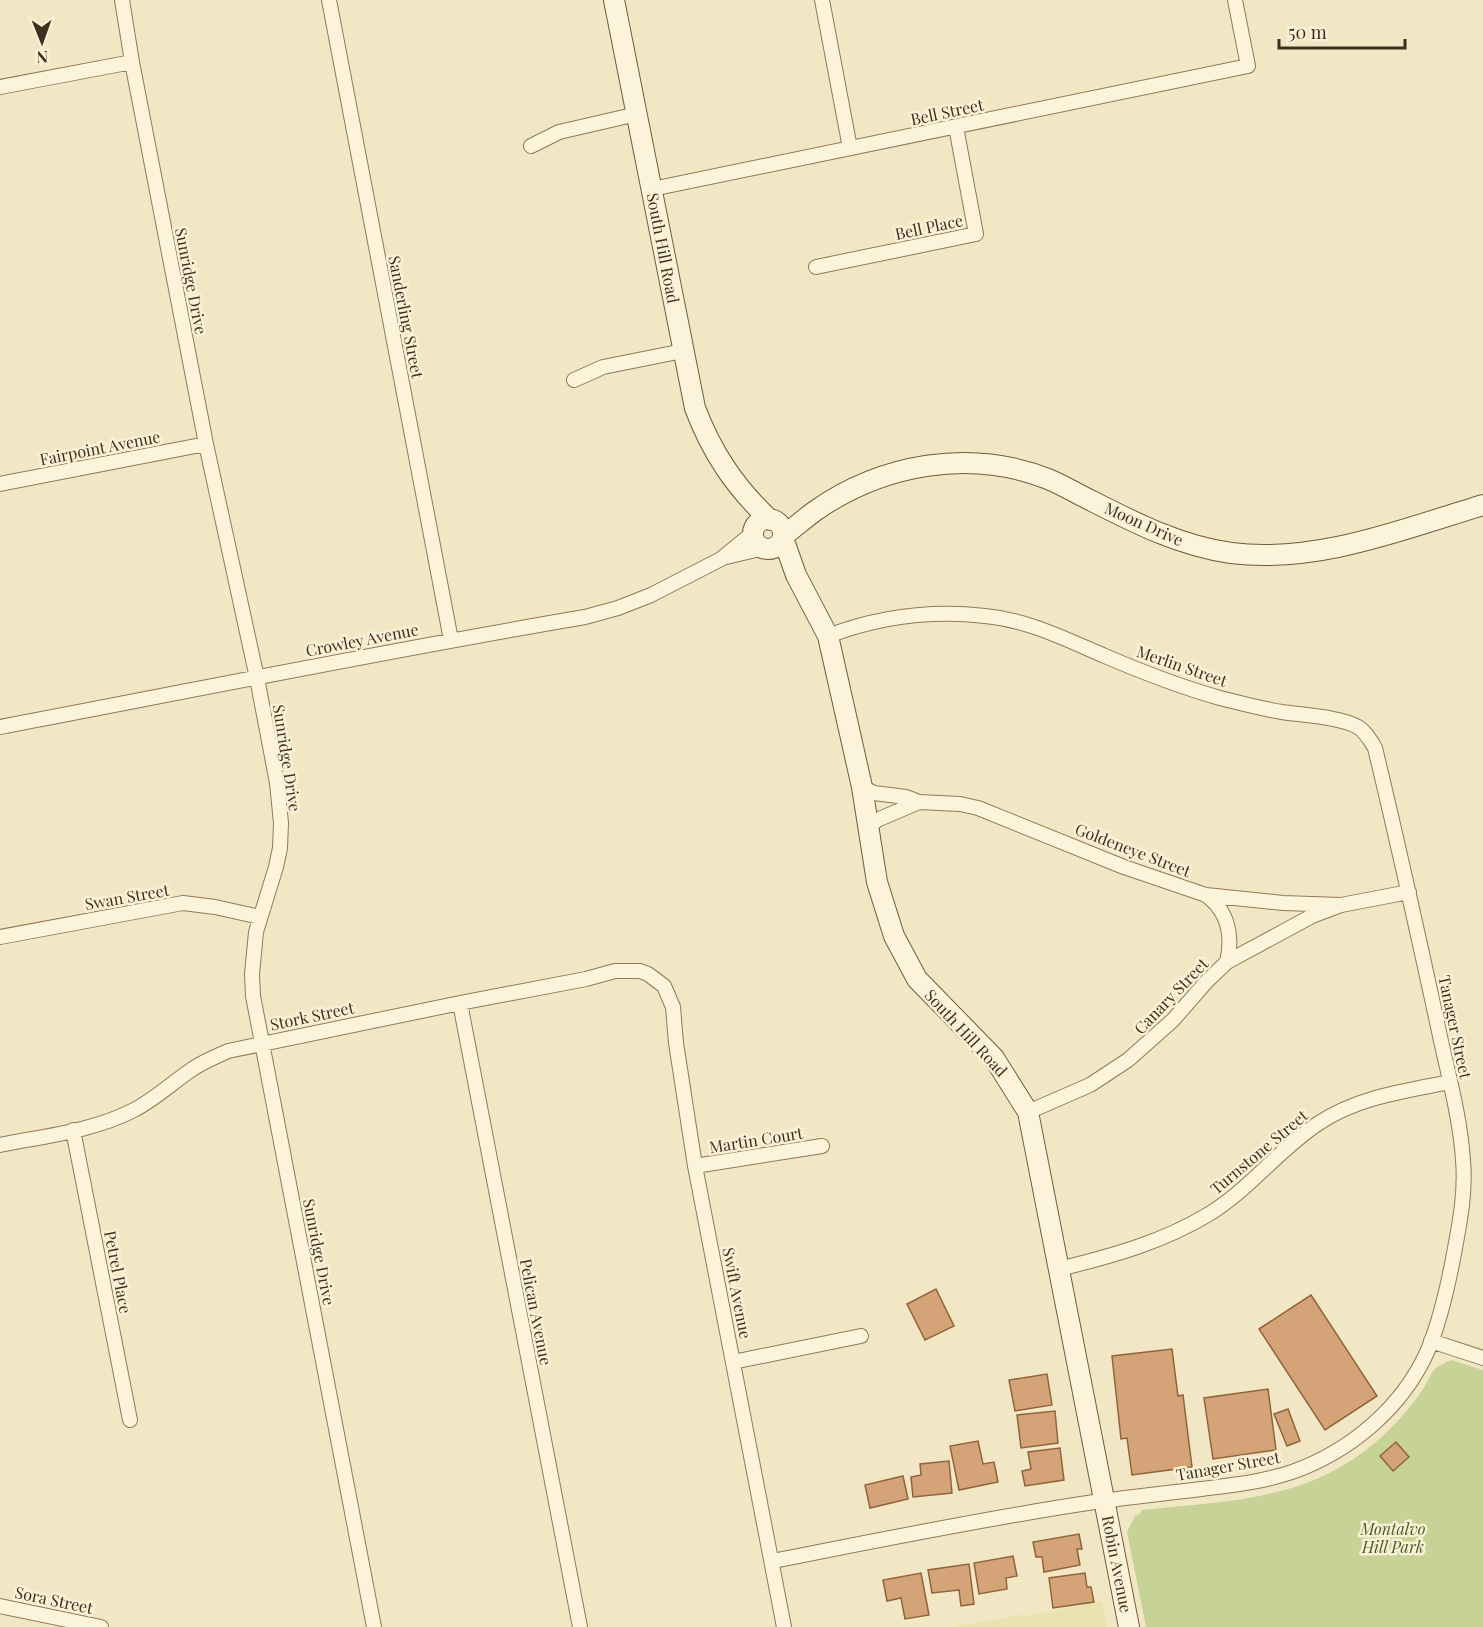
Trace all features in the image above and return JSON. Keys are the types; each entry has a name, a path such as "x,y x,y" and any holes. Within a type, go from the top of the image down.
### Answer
{"street":[{"name":"Sunridge Drive","path":"122,0 206,444 257,678 277,783 281,823 276,867 260,917 253,955 253,996 374,1627"},
{"name":"Sanderling Street","path":"329,0 451,640"},
{"name":"South Hill Road","path":"614,0 695,408 704,432 796,575 828,636 862,787 881,896 894,936 907,963 930,994 994,1058 1028,1112 1105,1501"},
{"path":"822,0 850,148"},
{"name":"Bell Street","path":"652,189 1248,66 1235,0"},
{"path":"0,87 132,62"},
{"path":"531,146 559,132 637,114"},
{"name":"Bell Place","path":"816,267 976,234 956,127"},
{"path":"574,380 603,367 683,351"},
{"name":"Fairpoint Avenue","path":"0,484 206,444"},
{"name":"Moon Drive","path":"768,534 816,511 856,488 907,469 938,463 967,462 1017,469 1048,479 1157,533 1191,545 1232,553 1270,555 1301,553 1354,543 1483,505"},
{"name":"Crowley Avenue","path":"0,727 351,658 585,617 618,608 651,595 768,534"},
{"name":"Merlin Street","path":"828,636 848,628 882,620 954,613 988,616 1020,622 1052,632 1161,679 1220,698 1346,722 1358,727 1368,736 1375,748 1409,892"},
{"name":"Goldeneye Street","path":"862,787 874,793 906,797 919,802 960,804 978,808 1133,870 1206,895 1283,903 1341,905"},
{"name":"Goldeneye Street","path":"869,827 877,820 919,802"},
{"name":"Canary Street","path":"1028,1112 1090,1085 1128,1060 1173,1020 1227,962 1312,916 1341,905 1409,892"},
{"name":"Tanager Street","path":"772,1561 1006,1516 1256,1482 1293,1472 1331,1455 1360,1436 1392,1404 1412,1378 1431,1341 1450,1271 1464,1190 1463,1159 1450,1082 1409,892"},
{"path":"1206,895 1222,910 1230,942 1227,962"},
{"name":"Swan Street","path":"0,937 183,903 260,917"},
{"name":"Stork Street","path":"0,1145 94,1126 134,1110 192,1068 228,1051 586,979 615,971 629,970 648,974"},
{"name":"Swift Avenue","path":"648,974 664,986 673,1007 676,1043 695,1166 784,1627"},
{"name":"Pelican Avenue","path":"460,1003 580,1627"},
{"name":"Turnstone Street","path":"1059,1269 1145,1245 1211,1213 1242,1190 1318,1124 1344,1109 1375,1098 1450,1082"},
{"name":"Petrel Place","path":"73,1130 130,1420"},
{"name":"Martin Court","path":"695,1166 822,1146"},
{"path":"734,1362 861,1336"},
{"path":"1431,1341 1483,1358"},
{"name":"Robin Avenue","path":"1105,1501 1129,1627"},
{"name":"Sora Street","path":"0,1606 101,1627"}],"shaded area":[{"path":"1102,1601 1107,1627 953,1627 1025,1614 1026,1616"}],"green space":[{"name":"Montalvo Hill Park","path":"1451,1360 1483,1370 1483,1627 1146,1627 1127,1532 1135,1516 1142,1510 1242,1499 1273,1493 1303,1484 1332,1471 1361,1454 1388,1431 1415,1400 1435,1369"}],"building":[{"path":"936,1289 954,1326 925,1340 907,1304"},
{"path":"1311,1295 1377,1396 1325,1430 1259,1329"},
{"path":"1172,1349 1178,1396 1183,1395 1192,1467 1132,1475 1127,1438 1121,1439 1112,1356"},
{"path":"1047,1374 1052,1405 1015,1411 1009,1380"},
{"path":"1268,1389 1276,1450 1213,1459 1204,1398"},
{"path":"1288,1409 1300,1441 1287,1446 1274,1414"},
{"path":"1055,1411 1058,1443 1021,1448 1017,1415"},
{"path":"978,1441 983,1464 994,1462 998,1482 959,1490 950,1446"},
{"path":"1396,1442 1409,1457 1393,1471 1380,1456"},
{"path":"1060,1448 1064,1480 1025,1486 1022,1471 1031,1469 1028,1452"},
{"path":"949,1461 952,1493 913,1497 911,1477 921,1475 920,1464"},
{"path":"903,1476 908,1499 870,1508 865,1485"},
{"path":"1079,1534 1082,1549 1077,1549 1080,1565 1044,1572 1042,1557 1036,1557 1033,1542"},
{"path":"1013,1556 1017,1576 1006,1578 1007,1589 979,1594 974,1563"},
{"path":"969,1564 974,1604 961,1606 959,1590 932,1593 928,1570"},
{"path":"921,1573 929,1615 905,1619 901,1598 887,1601 883,1580"},
{"path":"1085,1573 1087,1587 1091,1587 1094,1602 1053,1608 1049,1578"}]}
